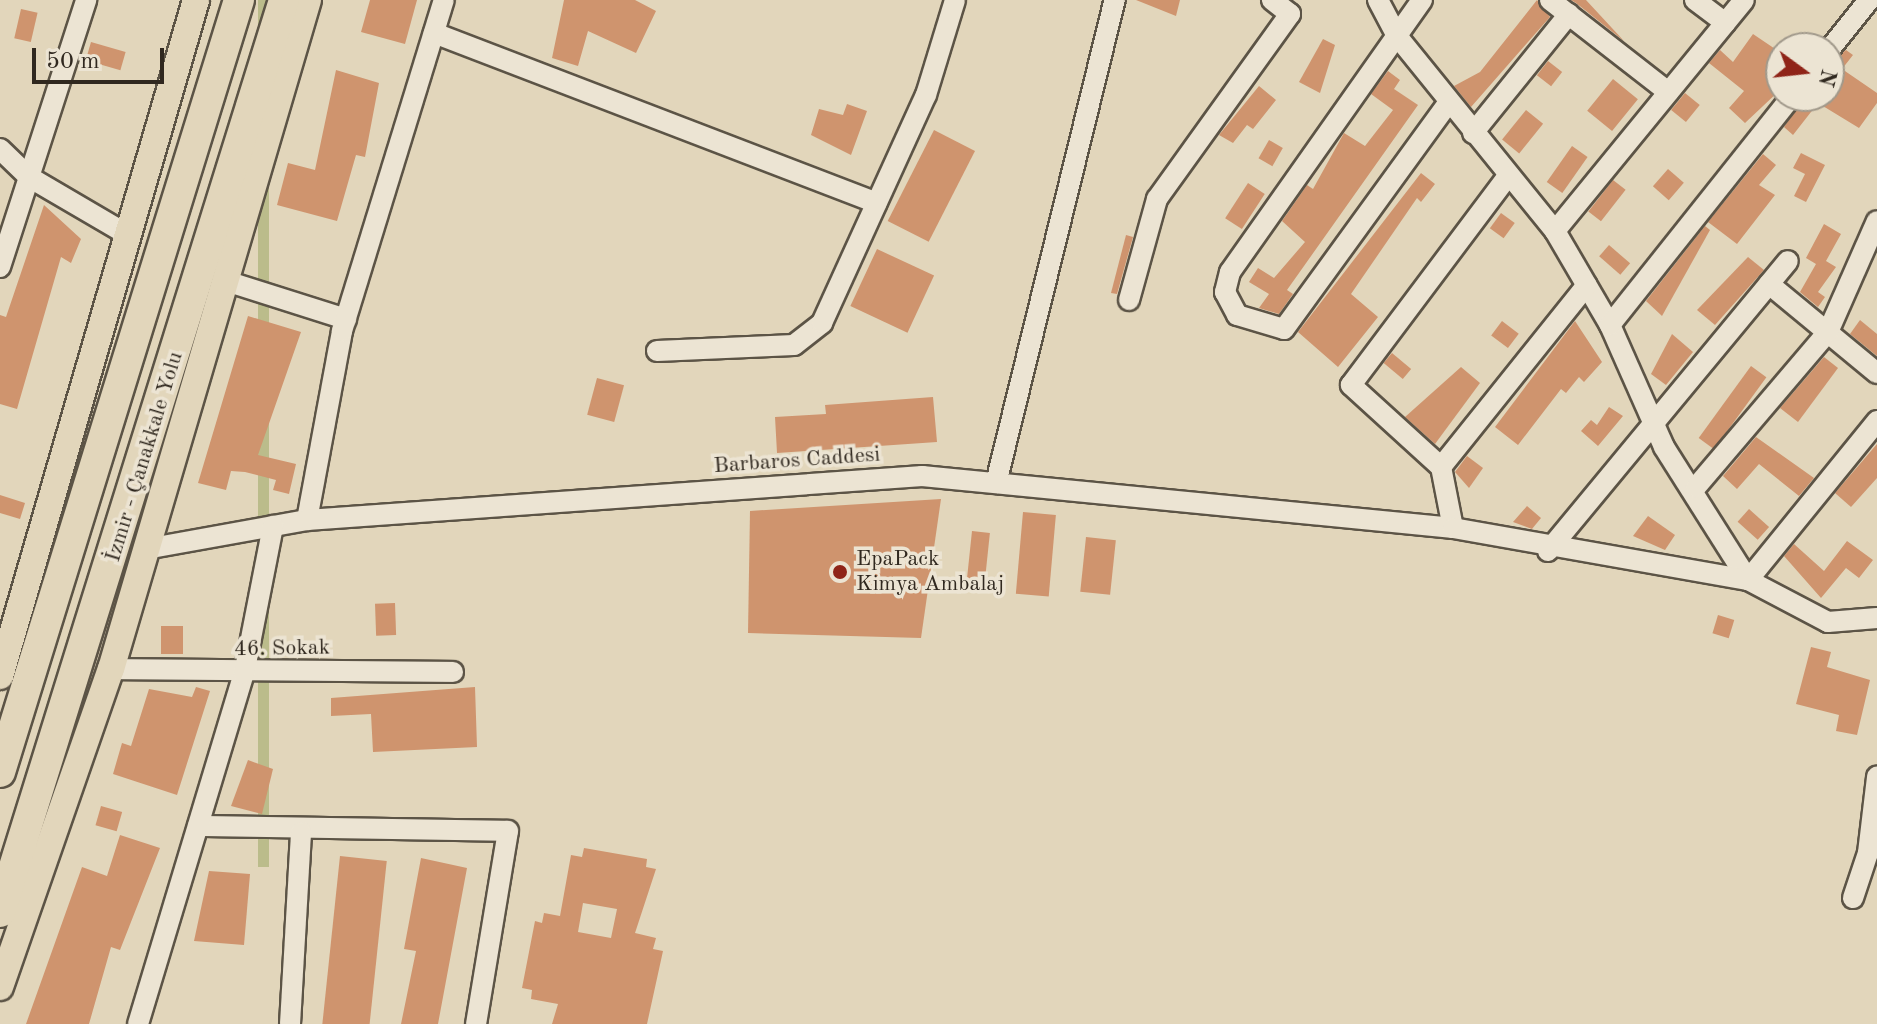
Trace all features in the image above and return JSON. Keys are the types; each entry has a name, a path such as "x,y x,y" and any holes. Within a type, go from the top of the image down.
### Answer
{"highway":[{"name":"İzmir - Çanakkale Yolu","path":"0,772 239,0"},
{"name":"İzmir - Çanakkale Yolu","path":"0,912 284,0"}],"main road":[{"path":"2,666 130,236 196,0"},
{"path":"0,987 111,669 308,0"}],"street":[{"path":"0,267 86,0"},
{"path":"307,520 346,319 444,0"},
{"path":"657,351 794,345 822,323 926,95 955,0"},
{"path":"996,483 1115,0"},
{"path":"1129,300 1157,199 1290,14 1272,0"},
{"path":"1378,0 1397,36 1555,231 1610,325 1652,418 1696,487 1748,580 1828,622 1877,618"},
{"path":"1422,0 1230,272 1225,292 1237,315 1284,329 1449,102"},
{"path":"1550,0 1668,92"},
{"path":"1695,0 1725,23"},
{"path":"1555,231 1744,0"},
{"path":"1843,32 1869,0"},
{"path":"1473,133 1569,14"},
{"path":"434,33 876,203"},
{"path":"1610,325 1779,112"},
{"path":"0,149 29,177 130,236"},
{"path":"1453,528 1441,467 1351,385 1508,176"},
{"path":"1696,487 1828,332 1877,221"},
{"path":"1548,551 1652,418 1788,261"},
{"path":"226,281 346,319"},
{"path":"1769,284 1877,373"},
{"path":"1441,467 1587,285"},
{"path":"1748,580 1877,421"},
{"name":"Barbaros Caddesi","path":"146,549 307,520 922,476 1453,528 1548,551 1748,580"},
{"path":"138,1024 244,674 273,526"},
{"name":"46. Sokak","path":"111,669 244,674 453,672"},
{"path":"1853,898 1868,853 1877,777"},
{"path":"198,826 301,832 508,831 476,1024"},
{"path":"290,1024 301,832"}],"green space":[{"path":"258,0 269,0 269,867 258,867"}],"building":[{"path":"370,0 417,0 405,44 361,32"},
{"path":"564,0 635,0 656,11 636,53 588,31 578,66 552,58"},
{"path":"1136,0 1180,0 1176,16"},
{"path":"1537,0 1550,17 1471,107 1454,86 1480,72"},
{"path":"1571,0 1586,0 1624,41 1576,3"},
{"path":"21,9 38,13 31,42 14,38"},
{"path":"1753,34 1765,42 1765,104 1745,123 1729,108 1744,91 1709,63 1720,50 1733,62"},
{"path":"1323,39 1335,45 1320,93 1299,82"},
{"path":"91,42 126,52 120,70 86,60"},
{"path":"1845,51 1853,55 1845,65"},
{"path":"1548,61 1562,72 1551,86 1537,75"},
{"path":"336,70 379,83 365,157 356,155 337,221 277,205 288,163 315,170"},
{"path":"1388,71 1400,80 1394,89 1418,105 1287,290 1293,294 1279,314 1259,308 1269,294 1249,282 1258,268 1274,278 1305,242 1282,221 1307,185 1313,189 1344,133 1365,146 1393,110 1371,94"},
{"path":"1845,71 1877,93 1877,103 1859,128 1833,112 1845,112"},
{"path":"1613,79 1638,99 1612,131 1587,111"},
{"path":"1259,86 1276,100 1253,129 1247,125 1233,143 1219,135"},
{"path":"1685,93 1700,105 1686,122 1671,110"},
{"path":"847,104 867,111 851,155 811,135 819,109 843,115"},
{"path":"1526,110 1543,124 1519,153 1502,140"},
{"path":"1794,112 1811,112 1793,135 1784,127"},
{"path":"934,130 975,151 929,242 888,221"},
{"path":"1269,140 1283,148 1272,166 1258,158"},
{"path":"1572,146 1588,157 1562,193 1547,182"},
{"path":"1801,153 1825,165 1806,202 1794,196 1805,174 1793,168"},
{"path":"1763,154 1776,165 1759,185 1775,195 1737,244 1708,222"},
{"path":"1668,169 1684,183 1669,200 1653,186"},
{"path":"1421,173 1435,184 1421,202 1417,198 1351,294 1378,317 1338,367 1298,332"},
{"path":"1613,180 1626,190 1601,221 1588,212"},
{"path":"1248,183 1265,194 1242,229 1225,218"},
{"path":"44,205 81,239 71,263 61,257 17,409 0,404 0,315 6,317"},
{"path":"1501,213 1515,223 1504,238 1490,228"},
{"path":"1824,224 1841,234 1826,261 1836,267 1818,292 1825,297 1818,307 1800,292 1816,264 1806,258"},
{"path":"1705,226 1710,230 1662,316 1646,301"},
{"path":"1126,235 1133,237 1117,294 1111,293"},
{"path":"1609,245 1630,263 1620,275 1599,256"},
{"path":"877,249 934,276 907,333 850,306"},
{"path":"1748,257 1764,270 1715,325 1697,310"},
{"path":"248,316 301,332 258,455 296,464 289,494 273,490 276,480 245,472 231,471 226,490 198,483"},
{"path":"1860,320 1877,334 1877,356 1850,334"},
{"path":"1502,321 1519,334 1508,348 1491,335"},
{"path":"1575,321 1602,362 1584,382 1579,377 1566,393 1561,389 1518,445 1495,427"},
{"path":"1672,334 1693,352 1666,385 1651,374"},
{"path":"1392,353 1411,369 1403,379 1384,363"},
{"path":"1824,357 1838,368 1798,422 1780,408"},
{"path":"1751,366 1766,377 1714,449 1699,438"},
{"path":"1461,367 1480,383 1435,444 1405,417"},
{"path":"597,378 624,385 614,422 587,415"},
{"path":"933,397 937,442 777,453 775,417 826,414 825,405"},
{"path":"1609,407 1623,416 1598,446 1581,431 1591,420 1597,425"},
{"path":"1756,437 1814,478 1799,496 1759,464 1737,489 1723,476"},
{"path":"1877,444 1877,478 1851,507 1835,493"},
{"path":"1467,456 1483,468 1469,488 1455,472"},
{"path":"0,495 25,503 20,519 0,513"},
{"name":"EpaPack Kimya Ambalaj","path":"941,499 921,638 748,633 750,511"},
{"path":"1527,506 1541,518 1532,529 1513,522"},
{"path":"1749,509 1769,527 1758,540 1738,522"},
{"path":"1023,512 1056,515 1049,597 1016,594"},
{"path":"1648,516 1675,535 1665,550 1633,536"},
{"path":"972,531 990,533 984,593 966,591"},
{"path":"1086,537 1116,540 1110,595 1080,592"},
{"path":"1847,541 1873,560 1859,578 1846,568 1821,598 1784,556 1794,544 1824,571"},
{"path":"395,603 396,635 376,636 375,604"},
{"path":"1718,615 1734,620 1729,638 1712,633"},
{"path":"161,626 183,626 183,654 161,654"},
{"path":"1811,647 1831,652 1827,667 1870,680 1857,735 1836,731 1839,715 1796,704"},
{"path":"196,687 210,691 177,795 113,774 122,743 131,746 149,689 192,697"},
{"path":"475,687 477,747 373,752 371,714 331,716 331,698"},
{"path":"248,760 273,769 262,814 231,806"},
{"path":"101,806 122,812 117,831 95,825"},
{"path":"120,835 160,848 120,950 111,947 89,1024 26,1024 82,867 107,876"},
{"path":"584,848 647,859 646,867 656,869 635,933 656,938 653,949 663,951 647,1024 552,1024 558,1004 531,999 532,990 522,988 535,921 542,923 544,913 560,916 571,855 582,857","holes":["583,903 617,909 611,938 578,932"]},
{"path":"340,856 387,861 370,1024 322,1024"},
{"path":"421,858 467,868 438,1024 401,1024 416,951 404,949"},
{"path":"209,871 250,874 244,945 194,941"}],"place":[{"name":"EpaPack Kimya Ambalaj","path":"840,572"}]}
